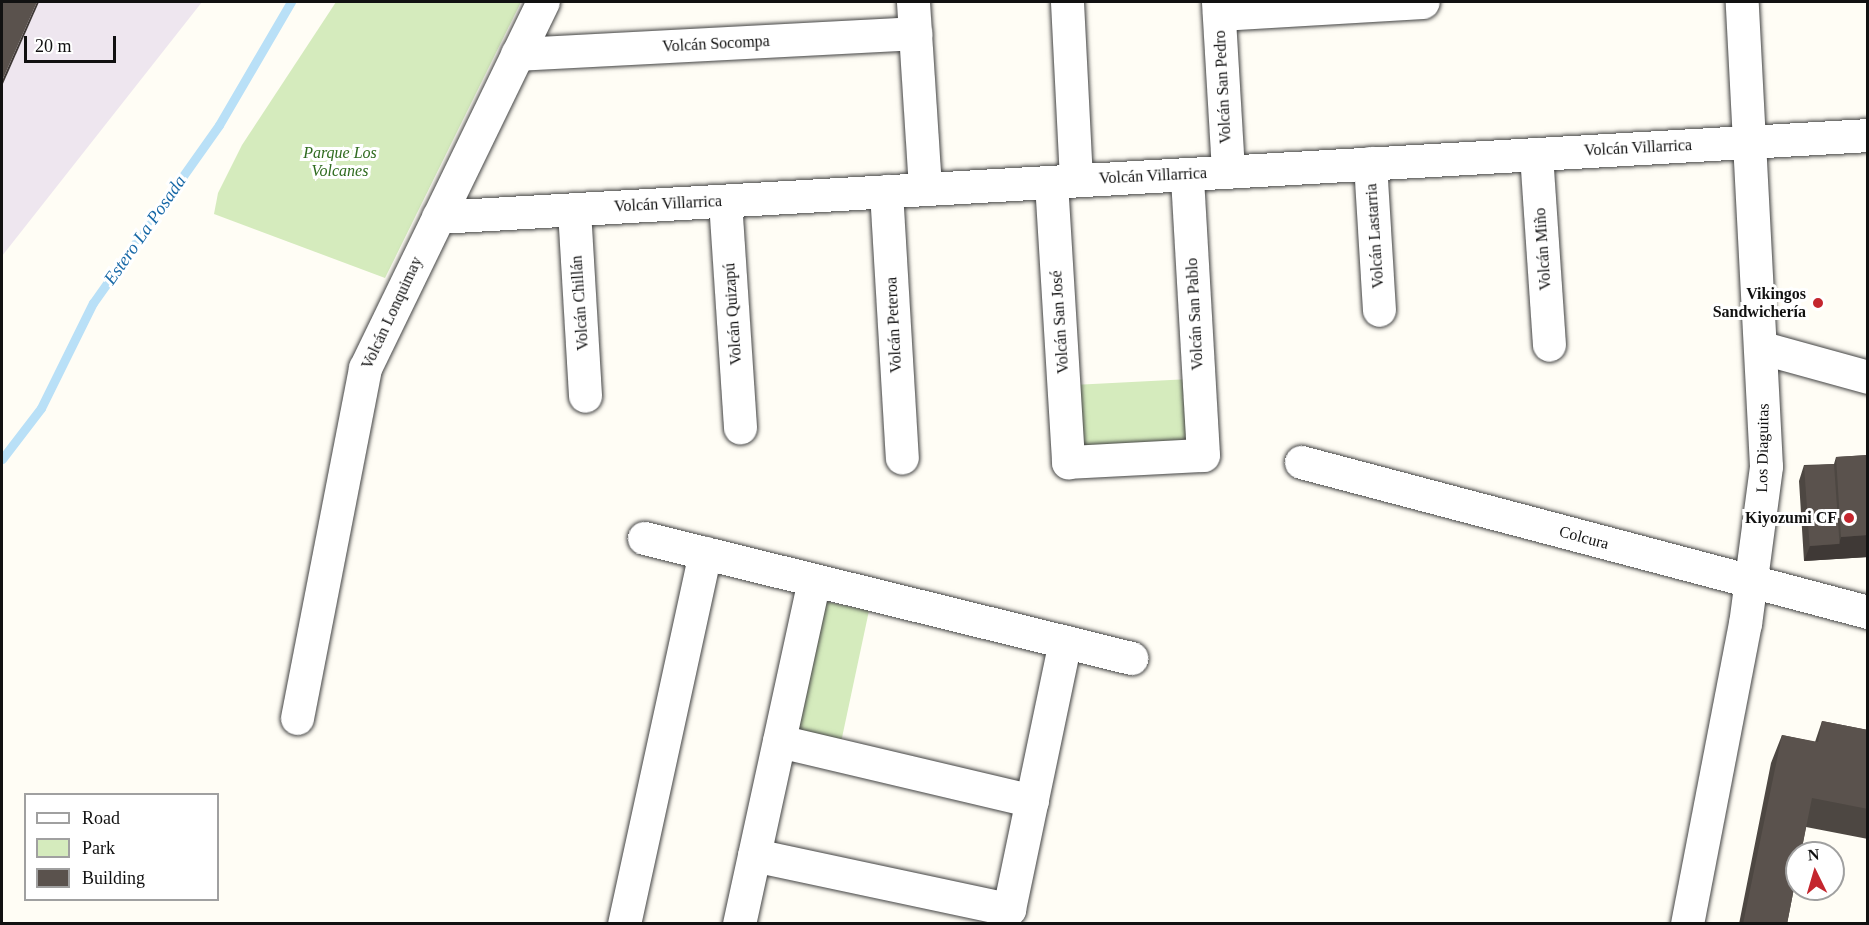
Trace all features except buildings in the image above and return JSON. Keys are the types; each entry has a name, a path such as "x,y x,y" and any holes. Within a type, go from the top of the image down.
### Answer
{"street":[{"name":"Volcán Lonquimay","path":"297,718 365,368 543,2"},
{"name":"Volcán San José","path":"1066,2 1063,181 1068,462"},
{"path":"1218,8 1423,2"},
{"name":"Los Diaguitas","path":"1687,924 1750,583 1766,466 1763,348 1742,2"},
{"name":"Volcán San Pedro","path":"1218,8 1228,172"},
{"name":"Volcán Socompa","path":"517,54 914,17"},
{"path":"914,17 925,189"},
{"name":"Volcán Villarrica","path":"438,217 1868,135"},
{"name":"Volcán Miño","path":"1536,154 1549,345"},
{"name":"Volcán Lastarria","path":"1370,163 1379,310"},
{"name":"Volcán San Pablo","path":"1068,462 1203,455 1187,174"},
{"name":"Volcán Peteroa","path":"886,191 902,458"},
{"name":"Volcán Quizapú","path":"725,201 740,428"},
{"name":"Volcán Chillán","path":"574,210 585,396"},
{"path":"1763,348 1868,376"},
{"name":"Colcura","path":"1301,462 1750,583 1868,612"},
{"path":"644,538 1131,658"},
{"path":"624,924 705,553"},
{"path":"739,924 814,580"},
{"path":"754,855 1009,909 1065,642"},
{"path":"779,741 1032,801"}],"shaded area":[{"path":"2,2 202,2 2,256"}],"green space":[{"name":"Parque Los Volcanes","path":"336,2 521,2 385,278 214,214 218,193 242,145"},
{"path":"1190,379 1194,446 1077,452 1073,385"},
{"path":"823,601 869,611 840,746 794,736"}],"waterway":[{"name":"Estero La Posada","path":"2,459 41,408 93,303 219,125 291,2"}],"place":[{"name":"Vikingos Sandwichería","path":"1818,303"},
{"name":"Kiyozumi CF","path":"1849,518"}]}
